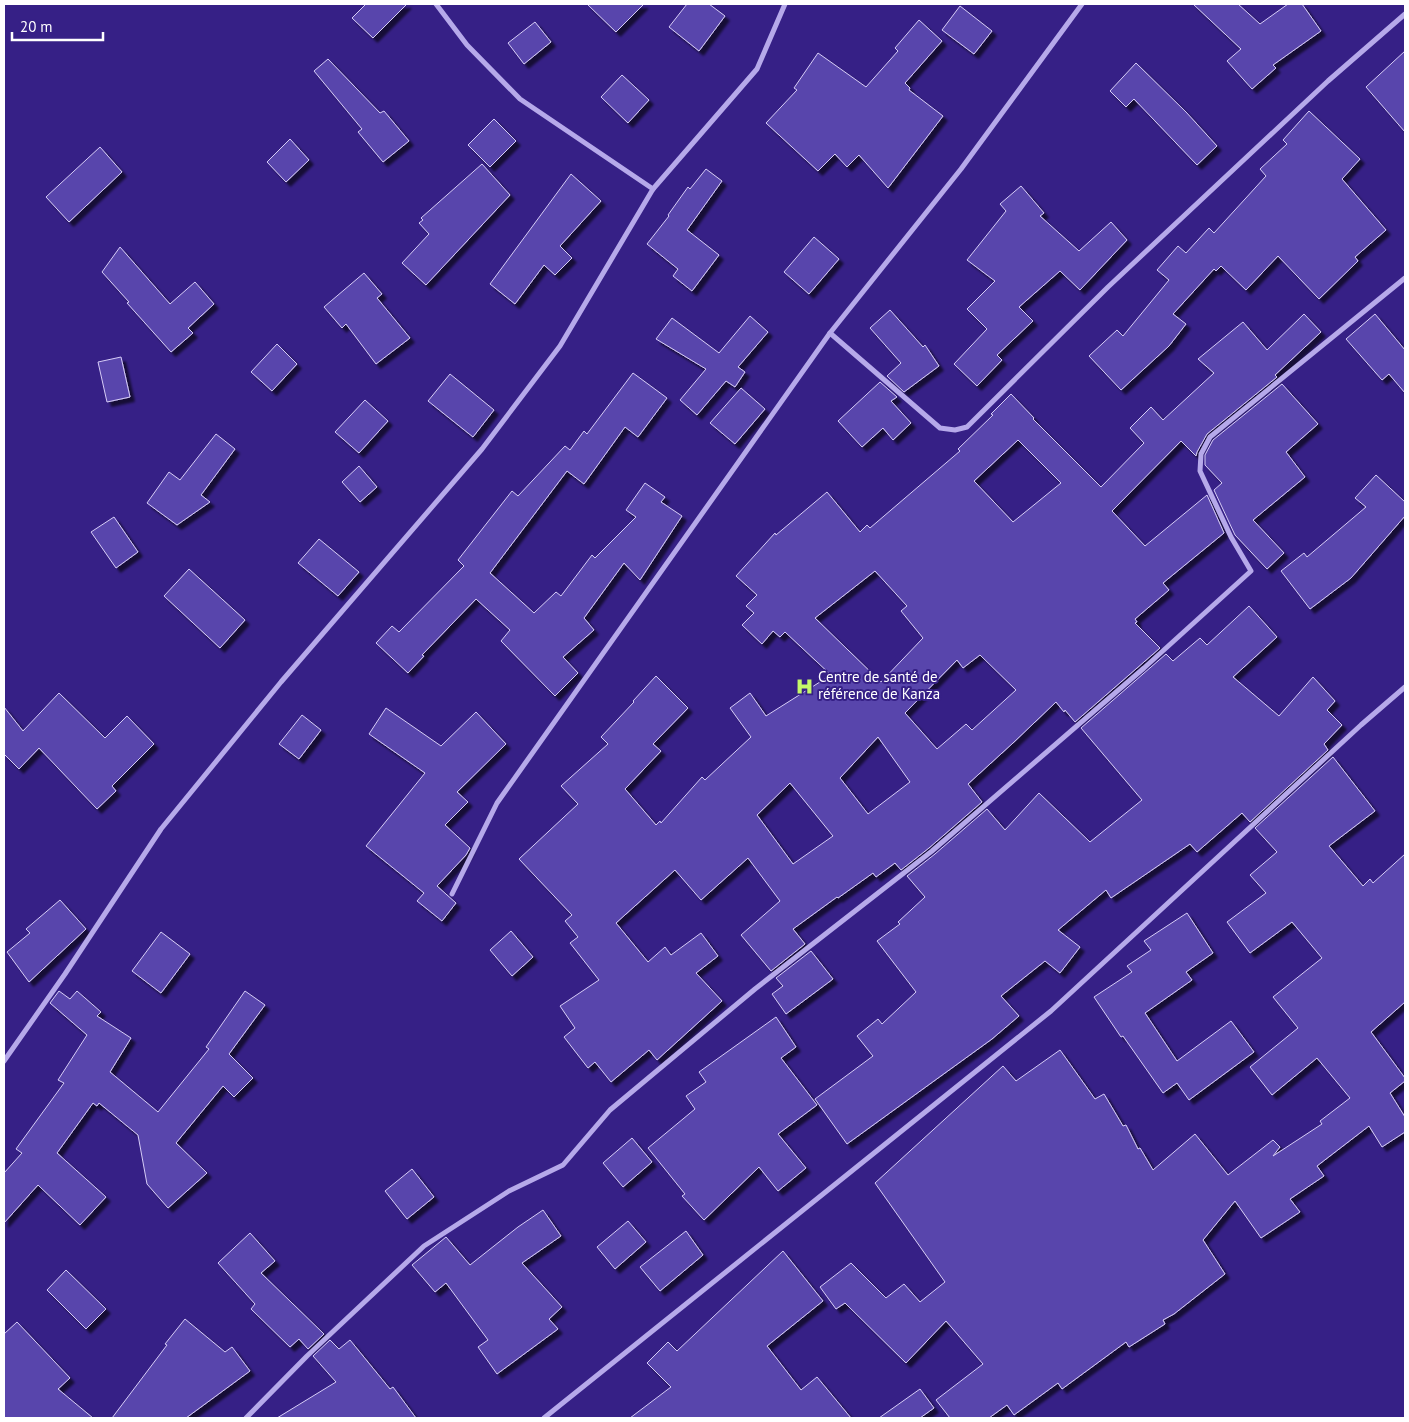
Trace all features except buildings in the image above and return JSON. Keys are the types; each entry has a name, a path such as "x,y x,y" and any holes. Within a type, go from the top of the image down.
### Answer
{"street":[{"path":"436,4 467,45 520,99 653,189"},
{"path":"4,1061 66,974 161,829 281,682 482,449 560,346 653,189 757,69 785,4"},
{"path":"452,894 497,803 830,333 961,169 1082,4"},
{"path":"830,333 940,428 955,430 967,428 1108,287 1328,81 1405,14"},
{"path":"246,1418 306,1356 424,1246 509,1191 564,1165 610,1110 755,990 932,851 1144,668 1251,571 1231,537 1200,471 1201,454 1205,445 1210,436 1405,278"},
{"path":"544,1418 1051,1011 1361,725 1405,687"}],"place":[{"name":"Centre de santé de référence de Kanza","path":"804,686"}]}
